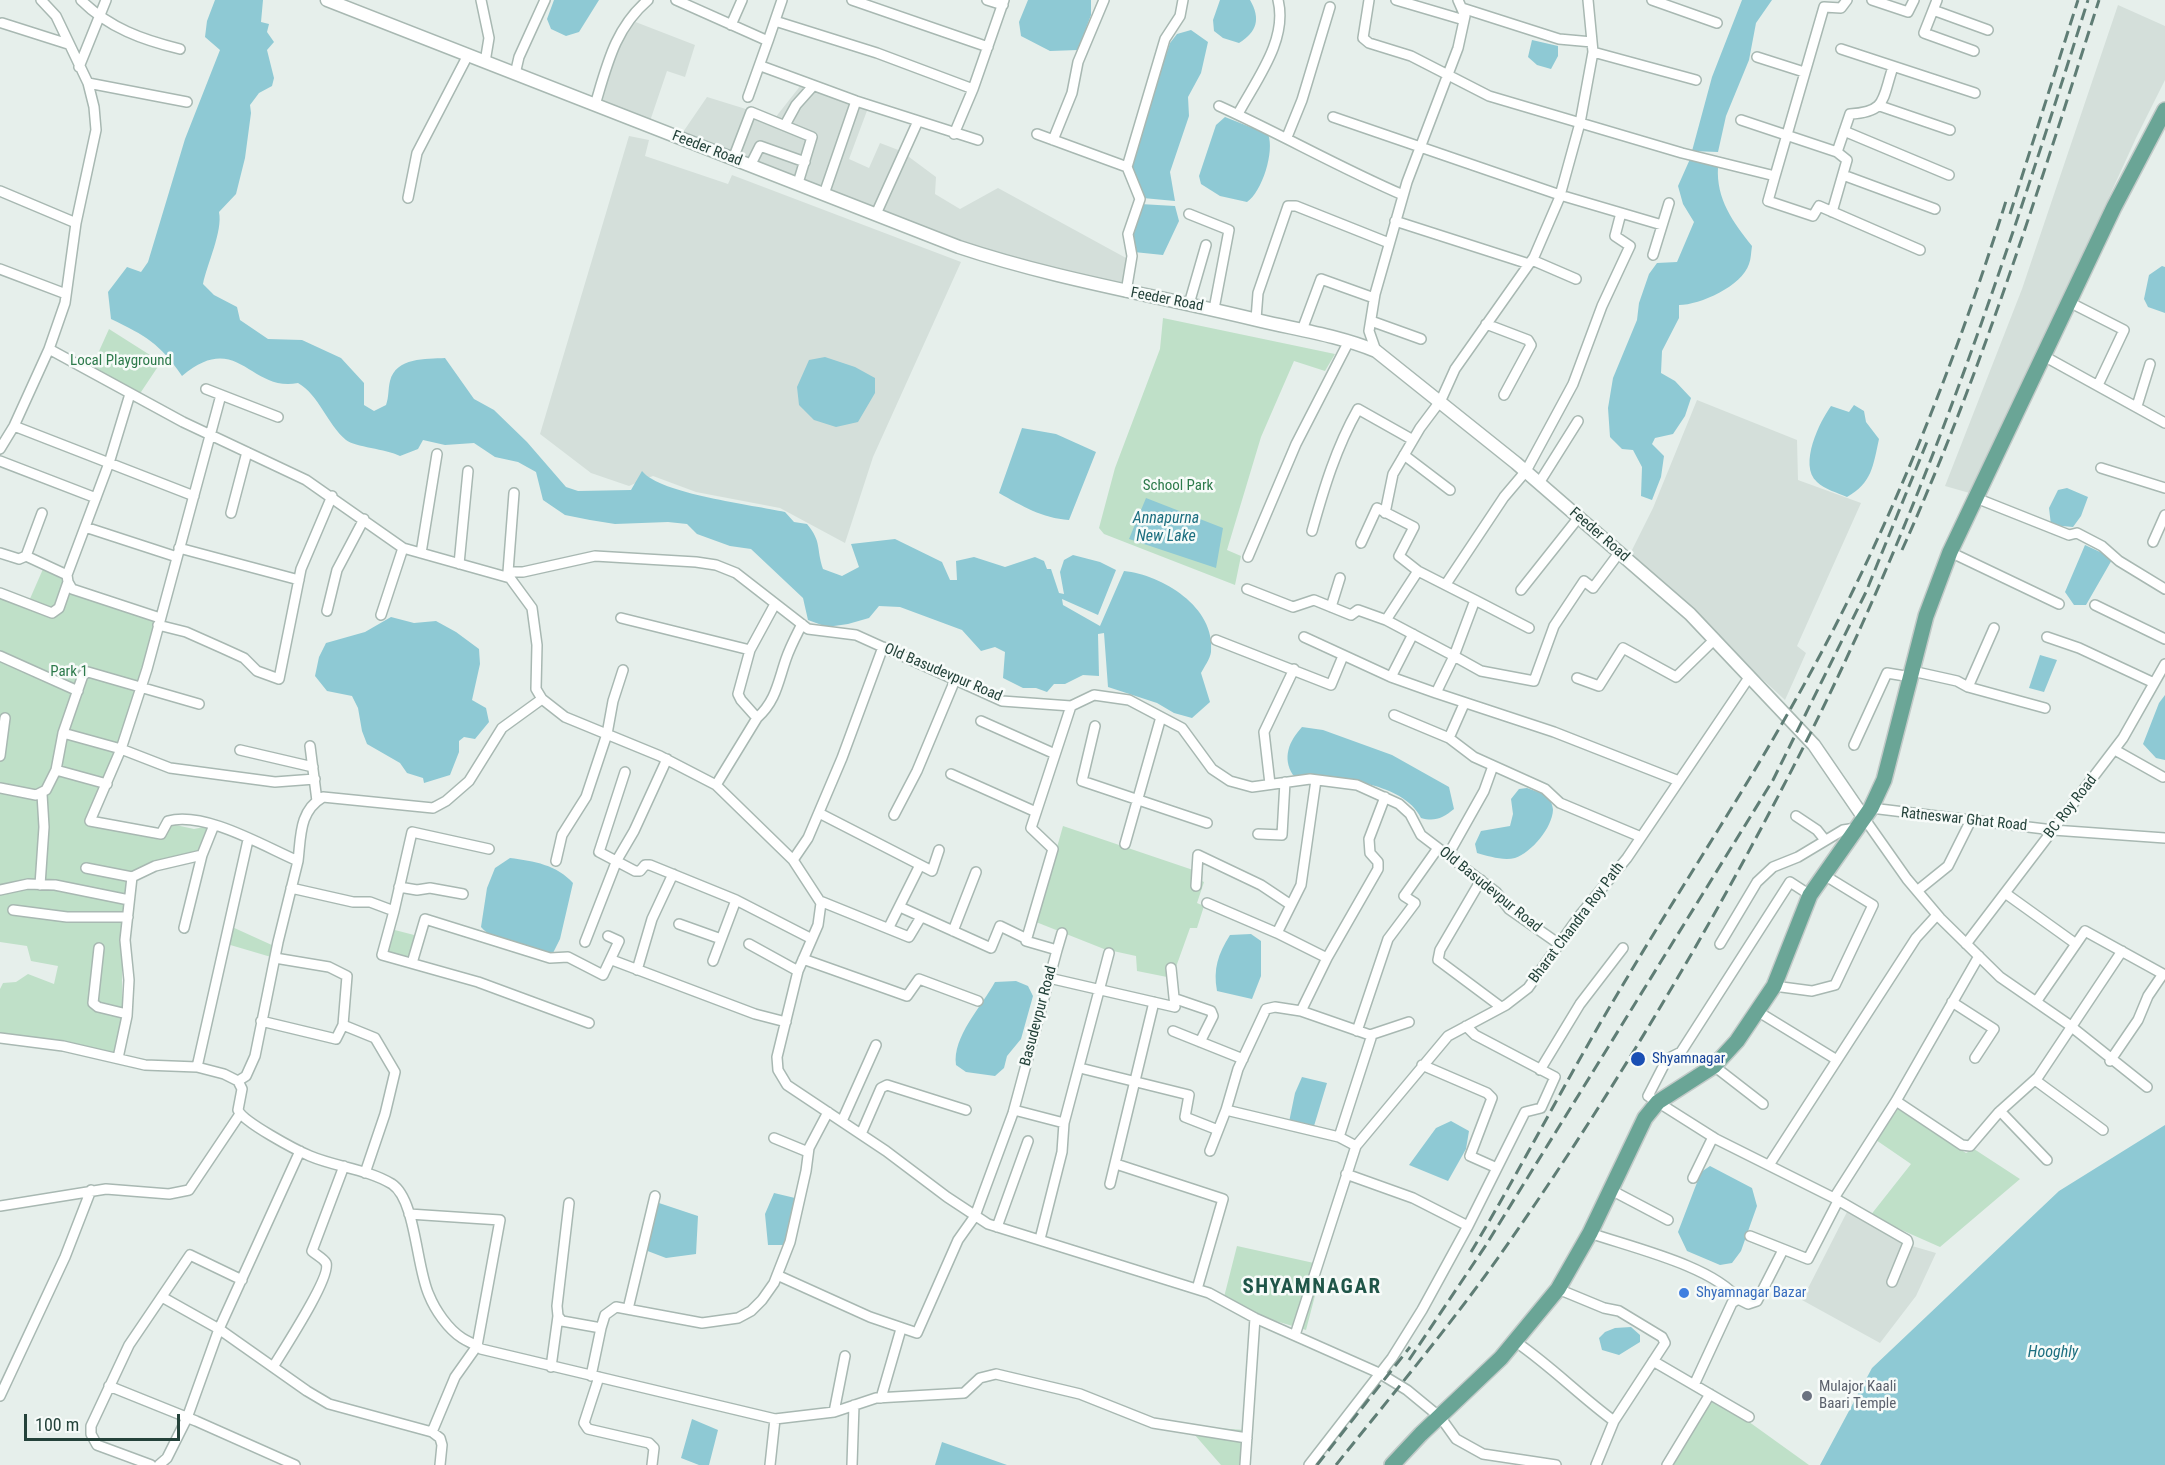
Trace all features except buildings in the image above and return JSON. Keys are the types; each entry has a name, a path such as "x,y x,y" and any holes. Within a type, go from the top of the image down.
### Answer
{"main road":[{"path":"1392,1465 1516,1342 1558,1289 1590,1233 1641,1125 1658,1102 1714,1066 1737,1041 1774,986 1810,895 1864,818 1884,780 1926,616 1950,552 2042,355 2165,110"}],"street":[{"path":"0,449 3,437 14,426 49,350 66,294 76,223 96,130 94,106 88,83 56,16 41,0"},
{"path":"81,0 99,19 140,39 180,49"},
{"path":"79,67 106,0"},
{"path":"479,0 489,38 485,62"},
{"path":"515,74 519,57 545,0"},
{"path":"595,105 616,38 632,14 648,0"},
{"path":"676,0 768,41"},
{"path":"732,25 742,0"},
{"path":"748,97 782,0"},
{"path":"852,0 988,47"},
{"path":"954,134 1004,3 987,0"},
{"path":"1053,140 1072,93 1078,62 1104,0"},
{"path":"1126,292 1132,256 1128,234 1140,200 1127,167 1165,39 1180,16 1183,0"},
{"path":"1238,114 1275,42 1280,10 1278,0"},
{"path":"1369,0 1363,38 1369,43 1411,56 1489,96 1682,153 1774,176"},
{"path":"1396,0 1464,20"},
{"path":"1385,513 1393,474 1441,400 1455,369 1530,262 1560,195 1580,123 1592,47 1588,0"},
{"path":"1652,0 1717,23"},
{"path":"1847,0 1841,8 1824,7 1768,201 1813,216 1819,206 1920,250"},
{"path":"1872,0 1908,12 1914,0"},
{"path":"1937,0 1924,33 1974,51"},
{"name":"Feeder Road","path":"332,1 750,166 1003,262 1126,292 1214,309 1349,341 1376,351 1441,400 1526,471 1689,614 1814,744 1864,818"},
{"path":"1376,351 1370,331 1374,297 1403,195 1447,76 1464,20 1460,4"},
{"path":"1460,4 1559,39 1696,80"},
{"path":"1287,137 1302,100 1329,7"},
{"path":"1933,10 1988,30"},
{"path":"775,21 876,53 973,89"},
{"path":"2,22 68,44"},
{"path":"1841,49 1975,93"},
{"path":"408,198 417,153 468,55"},
{"path":"1757,57 1804,72"},
{"path":"760,66 856,101 978,140"},
{"path":"1837,152 1850,114 1870,113 1880,106 1893,67"},
{"path":"88,83 187,102"},
{"path":"785,125 796,105 813,86"},
{"path":"824,194 856,101"},
{"path":"1219,105 1287,137 1348,172 1403,195"},
{"path":"1880,106 1950,130"},
{"path":"733,159 751,112 812,137 798,183"},
{"path":"1333,117 1560,195 1662,225"},
{"path":"1741,120 1837,152 1847,160 1832,212"},
{"path":"876,214 918,121"},
{"path":"1844,131 1949,175"},
{"path":"1037,134 1127,167"},
{"path":"750,166 760,146 805,162"},
{"path":"1843,175 1935,209"},
{"path":"0,191 76,223"},
{"path":"1653,255 1669,203"},
{"path":"1256,320 1258,293 1288,206 1296,206 1389,243"},
{"path":"1446,584 1497,507 1526,471 1573,384 1602,306 1630,246 1615,236 1621,213"},
{"path":"1189,214 1229,230 1214,309"},
{"path":"1395,221 1530,262 1576,279"},
{"path":"1189,304 1206,245"},
{"path":"0,269 66,294"},
{"path":"1302,330 1321,279 1374,297"},
{"path":"2069,302 2124,330 2098,385"},
{"path":"1371,321 1421,339"},
{"path":"1485,324 1528,340 1531,345 1504,395"},
{"path":"1248,557 1296,444 1349,341"},
{"path":"49,350 130,394 306,480 332,496 403,548 509,575"},
{"path":"2042,355 2165,423"},
{"path":"2137,406 2150,364"},
{"path":"206,389 278,417"},
{"path":"0,592 52,613 59,608 130,394"},
{"path":"221,395 212,435 141,687 121,749 90,822 161,834 168,821 178,819 214,825 298,861"},
{"path":"1312,531 1329,470 1343,435 1358,409 1413,440"},
{"path":"1539,483 1578,421"},
{"path":"14,426 195,496"},
{"path":"231,513 248,452"},
{"path":"421,553 437,454"},
{"path":"1404,456 1450,490"},
{"path":"0,461 96,498"},
{"path":"2101,468 2165,488"},
{"path":"459,564 468,471"},
{"path":"514,493 509,575 532,608 537,645 536,689 542,699 566,717 667,759 716,785 793,860 820,901 909,937 921,916"},
{"path":"26,556 68,579 72,589 186,632 244,658 257,671 279,679 298,580 332,496"},
{"path":"1976,498 2069,535 2077,533 2102,546 2119,561 2165,589"},
{"path":"1361,543 1377,508 1414,527 1399,555 1418,572 1446,584 1529,628"},
{"path":"0,553 19,559 26,556 42,513"},
{"path":"2154,542 2165,515"},
{"path":"1521,591 1579,517"},
{"path":"327,611 337,570 364,519"},
{"path":"85,527 178,553 298,580"},
{"path":"381,615 403,548"},
{"path":"1950,552 2059,604"},
{"path":"1247,589 1293,607 1314,600 1351,615 1358,610 1386,620 1481,671 1534,681 1554,626 1584,581 1593,588 1619,553"},
{"name":"Old Basudevpur Road","path":"509,575 595,556 716,565 736,573 808,629 856,635 1002,700 1071,706 1094,695 1129,700 1182,728 1212,769 1230,781 1252,787 1316,780 1357,785 1399,804 1410,814 1420,835 1496,892 1509,909 1559,944"},
{"path":"1386,620 1418,572"},
{"path":"1331,607 1340,578"},
{"path":"1436,693 1454,656 1475,600"},
{"path":"757,718 738,694 750,650 775,604"},
{"path":"2095,605 2165,639"},
{"path":"621,618 750,650"},
{"path":"716,785 757,718 769,707 776,693 786,657 802,624"},
{"path":"1968,687 1994,628"},
{"path":"1391,677 1413,634"},
{"path":"1304,637 1391,677 1464,704 1554,732 1679,781"},
{"path":"2047,637 2079,648 2154,684"},
{"path":"1577,678 1599,686 1623,648 1676,677 1714,639"},
{"path":"1216,640 1331,685 1343,656"},
{"path":"793,860 804,846 819,813 883,647"},
{"path":"0,656 78,692"},
{"name":"BC Roy Road","path":"1966,944 2115,750 2165,664"},
{"path":"1270,784 1264,732 1294,669"},
{"path":"556,861 562,835 586,797 607,734 613,702 623,670"},
{"path":"40,885 44,827 42,794 56,770 63,733 82,675 92,672 199,704"},
{"path":"1854,745 1887,673 1957,681 1968,687 2045,708"},
{"name":"Bharat Chandra Roy Path","path":"1295,1335 1356,1146 1448,1036 1501,1007 1528,988 1641,837 1750,676"},
{"path":"894,815 917,771 955,680"},
{"path":"238,1081 246,1076 251,1067 274,958 298,861 302,821 313,803 323,797 433,808 446,801 469,781 502,728 542,699"},
{"path":"1449,738 1464,704"},
{"path":"1027,939 1053,849 1031,828 1071,706"},
{"path":"1394,715 1449,738 1474,757 1545,789 1560,803 1641,837"},
{"path":"1125,844 1161,717"},
{"path":"0,756 5,718"},
{"path":"981,721 1055,754"},
{"path":"1095,726 1082,781 1208,823"},
{"path":"63,733 121,749 170,768 275,782 315,779"},
{"path":"310,746 317,801"},
{"path":"240,750 313,767"},
{"path":"2115,750 2163,777"},
{"path":"585,942 617,860 634,831 667,759"},
{"path":"1448,855 1484,791 1493,766"},
{"path":"56,770 106,784"},
{"path":"625,772 599,852 636,871 640,871 645,865 673,874 736,900 812,939"},
{"path":"951,774 1036,812"},
{"path":"1277,933 1301,885 1316,780"},
{"path":"1258,834 1282,835 1285,782"},
{"path":"0,788 36,795 42,794"},
{"path":"1301,1011 1327,958 1378,869 1378,862 1370,853 1369,839 1385,797"},
{"path":"819,813 932,871 939,850"},
{"path":"1796,816 1817,830 1825,840"},
{"path":"1720,944 1757,882 1773,867 1864,818 1937,915 2000,977 2072,1028 2146,1086"},
{"name":"Ratneswar Ghat Road","path":"1864,818 1971,820 2053,830 2165,838"},
{"path":"1917,891 1948,866 1971,820"},
{"path":"184,928 202,855 214,825"},
{"path":"489,849 412,832 382,955 478,982 590,1023"},
{"path":"197,1067 248,840"},
{"path":"1357,1031 1388,939 1415,903 1404,896 1438,848"},
{"path":"86,868 132,877 155,866 202,855"},
{"path":"1196,886 1198,855 1261,885 1291,905"},
{"path":"889,927 920,865"},
{"path":"900,907 953,931 976,872"},
{"path":"637,969 652,919 673,874"},
{"path":"1774,986 1812,991 1835,985 1873,905 1824,874"},
{"path":"118,1058 127,1014 129,980 125,940 132,877"},
{"path":"1481,880 1440,950 1438,960 1501,1007"},
{"path":"1810,895 1790,882 1681,1052 1666,1059 1648,1096 1713,1137 1836,1200 1908,1241 1892,1282"},
{"path":"0,890 40,885 72,888 129,900"},
{"path":"399,887 417,890 430,888 463,894"},
{"path":"291,888 353,902 370,902 394,910"},
{"path":"2005,893 2076,944"},
{"path":"713,962 736,900"},
{"path":"820,901 818,925 798,971 777,1057 778,1070 787,1085 861,1134 975,1216 997,1227 1197,1289 1379,1373 1407,1390 1441,1418 1456,1439 1483,1454 1556,1465"},
{"path":"1207,903 1277,933 1327,958"},
{"path":"13,910 67,917 128,917"},
{"path":"1769,1165 1876,1004 1916,938 1937,915"},
{"path":"412,963 425,919 550,958 568,957 603,975 619,941 608,936"},
{"path":"679,924 721,939"},
{"name":"Basudevpur Road","path":"901,1329 917,1333 958,1240 975,1216 1014,1110 1057,950 1000,926 991,948 953,931"},
{"path":"2036,1002 2085,930 2163,974 2162,983 2148,996 2138,1020 2110,1060"},
{"path":"1057,950 1062,933"},
{"path":"749,944 798,971"},
{"path":"99,948 93,1003 98,1007 127,1014"},
{"path":"1540,1070 1580,1004 1623,948"},
{"path":"1896,1101 1962,1146 1974,1143 2000,1111 2035,1080 2122,951"},
{"path":"1040,1239 1062,1152 1064,1123 1109,953"},
{"path":"1750,1236 1808,1260 1836,1200 1979,956"},
{"path":"261,1021 336,1039 342,1025 347,976 329,967 274,958"},
{"path":"803,959 907,996 919,979 978,1001"},
{"path":"612,960 755,1014 786,1022"},
{"path":"1049,978 1175,1007 1172,968"},
{"path":"1176,999 1211,1011 1213,1016 1200,1042"},
{"path":"1110,1184 1133,1081 1154,1002"},
{"path":"1953,1002 1994,1029 1975,1058"},
{"path":"1210,1151 1226,1110 1230,1089 1266,1009 1275,1007 1301,1011 1370,1035 1409,1022"},
{"path":"1757,1011 1837,1060"},
{"path":"342,1025 375,1038 395,1072 385,1114 365,1173"},
{"path":"1309,1465 1379,1373 1422,1310 1468,1226 1525,1112 1541,1108 1555,1077 1475,1035 1466,1026"},
{"path":"1173,1030 1243,1059"},
{"path":"1339,1137 1371,1041 1370,1035"},
{"path":"0,1038 63,1046 145,1065 197,1067 224,1074 238,1081 242,1089 240,1114 189,1190 169,1194 121,1188 91,1190 0,1206"},
{"path":"842,1121 876,1045"},
{"path":"1422,1065 1487,1093 1492,1098 1470,1156 1497,1168"},
{"path":"1714,1066 1763,1104"},
{"path":"1080,1068 1189,1095 1185,1117 1218,1130"},
{"path":"2035,1080 2103,1130"},
{"path":"861,1134 881,1088 887,1085 966,1110"},
{"path":"1014,1110 1064,1123"},
{"path":"1226,1110 1339,1137 1356,1146"},
{"path":"2000,1111 2047,1160"},
{"path":"652,1465 654,1448 650,1443 588,1429 585,1423 595,1376 601,1328 610,1309 616,1307 702,1323 738,1318 751,1311 762,1300 777,1275 790,1242 808,1152 828,1112"},
{"path":"240,1114 300,1151 365,1173 399,1190 409,1214 420,1270 429,1295 443,1318 460,1337 493,1353 775,1419 834,1412 881,1398 964,1393 980,1378 996,1374 1080,1394 1153,1423 1247,1438"},
{"path":"1693,1178 1713,1137"},
{"path":"774,1138 808,1152"},
{"path":"997,1227 1028,1140"},
{"path":"161,1465 187,1418 219,1329 300,1151"},
{"path":"1116,1164 1223,1199 1197,1289"},
{"path":"273,1367 312,1303 326,1270 324,1261 312,1251 344,1166"},
{"path":"1346,1174 1413,1197 1468,1226"},
{"path":"0,1396 65,1257 91,1190"},
{"path":"1611,1190 1668,1220"},
{"path":"628,1309 655,1196"},
{"path":"551,1366 569,1203"},
{"path":"409,1214 500,1220 477,1346 455,1377 432,1432"},
{"path":"1590,1233 1635,1249 1654,1251 1701,1273 1749,1304 1757,1301 1783,1250"},
{"path":"151,1465 113,1452 97,1445 93,1440 91,1426 129,1345 190,1255 243,1280"},
{"path":"777,1275 901,1329 881,1398"},
{"path":"1558,1289 1604,1308 1619,1311 1662,1337 1665,1343 1614,1421 1596,1465"},
{"path":"162,1297 219,1329 329,1404 432,1432 440,1438 442,1445 440,1465"},
{"path":"1694,1384 1732,1303 1738,1299"},
{"path":"558,1316 567,1322 601,1328"},
{"path":"1245,1465 1256,1318"},
{"path":"1516,1342 1544,1361 1576,1392 1614,1421"},
{"path":"834,1412 845,1356"},
{"path":"1653,1361 1749,1417"},
{"path":"109,1386 295,1465"},
{"path":"1667,1465 1710,1394"},
{"path":"852,1465 854,1405"},
{"path":"770,1465 775,1419"}],"shaded area":[{"path":"2118,5 2165,26 2165,80 2136,138 1973,494 1945,486 2022,289"},
{"path":"633,21 695,45 685,77 667,71 649,124 599,104 619,41"},
{"path":"801,85 868,108 849,159 869,168 880,143 901,151 936,177 935,194 960,209 998,188 1126,258 1125,288 1002,258 681,135 707,97 775,118"},
{"path":"629,136 649,140 645,156 728,184 732,175 961,262 873,457 845,543 780,508 696,492 653,476 629,486 591,473 540,434"},
{"path":"1697,400 1797,440 1798,480 1861,503 1797,646 1806,653 1785,700 1629,556 1653,508"},
{"path":"1848,1210 1902,1243 1936,1253 1916,1296 1880,1343 1802,1300"}],"green space":[{"name":"School Park","path":"1163,318 1335,354 1325,371 1294,361 1261,437 1227,550 1241,556 1235,585 1104,534 1099,528 1115,468 1160,349"},
{"name":"Local Playground","path":"109,329 161,362 139,395 91,369"},
{"name":"Park 1","path":"43,569 62,579 70,593 155,621 125,724 86,823 161,840 171,824 194,829 209,826 198,852 138,869 126,881 122,936 122,1023 116,1053 0,1033 0,989 3,983 16,982 28,974 54,984 58,966 31,961 27,946 0,942 0,589 29,601"},
{"path":"1063,826 1196,871 1197,879 1204,882 1197,903 1204,906 1197,928 1190,928 1172,978 1137,971 1136,956 1104,949 1036,922"},
{"path":"230,926 274,946 271,957 227,944"},
{"path":"387,928 418,936 412,963 382,955"},
{"path":"1898,1109 1966,1153 1974,1149 2020,1179 1940,1247 1870,1216 1911,1164 1876,1140"},
{"path":"1237,1246 1323,1265 1306,1330 1222,1305"},
{"path":"1712,1400 1745,1419 1809,1465 1672,1465"},
{"path":"1187,1426 1245,1430 1243,1465 1221,1465"}],"water":[{"path":"215,0 263,0 261,22 269,24 267,32 274,42 267,50 274,78 272,86 259,93 250,105 245,158 236,194 219,212 217,238 203,284 214,295 237,307 240,320 268,339 302,340 341,358 364,383 364,405 374,411 386,405 390,381 398,367 413,361 445,358 474,399 494,410 527,442 566,487 578,491 631,490 642,471 652,479 687,492 785,512 794,522 807,524 812,530 817,541 823,569 842,576 859,567 851,544 895,539 942,562 950,580 957,580 956,561 974,557 1005,567 1035,557 1044,561 1047,569 1051,569 1059,593 1064,594 1060,572 1064,560 1073,555 1100,562 1116,570 1098,615 1062,599 1063,605 1100,626 1124,571 1154,579 1184,596 1205,621 1210,636 1211,652 1201,673 1210,702 1192,718 1174,713 1157,703 1108,687 1104,633 1098,634 1099,676 1083,675 1065,684 1054,684 1047,692 1036,688 1023,688 1003,678 1005,652 995,647 981,651 962,630 900,607 879,606 869,618 827,627 808,620 803,598 751,549 730,546 697,534 687,524 668,522 615,524 565,515 543,500 536,472 518,462 495,457 474,443 445,445 423,440 418,449 400,456 350,442 333,426 312,395 298,383 282,384 268,380 231,360 217,359 201,363 182,376 159,348 134,330 111,319 108,292 127,267 141,272 148,262 185,139 220,50 205,37 207,21"},
{"path":"554,0 599,0 579,32 566,36 551,29 547,19"},
{"path":"1028,0 1091,0 1091,15 1078,50 1050,51 1021,36 1019,22"},
{"path":"1220,0 1250,0 1255,13 1255,24 1250,34 1239,43 1223,38 1214,31 1213,20"},
{"path":"1742,0 1772,0 1756,23 1749,60 1726,116 1718,152 1692,151 1712,77"},
{"path":"1191,30 1208,42 1201,73 1188,97 1189,116 1170,172 1175,201 1143,198 1129,166 1170,43 1177,34"},
{"path":"1532,40 1558,46 1558,56 1551,69 1537,65 1528,57"},
{"path":"1225,117 1268,134 1270,141 1266,171 1258,190 1247,202 1220,196 1201,184 1199,176 1216,125"},
{"path":"1690,159 1718,167 1723,200 1732,219 1752,246 1751,258 1745,272 1729,287 1698,302 1679,305 1679,318 1662,351 1661,373 1675,381 1691,398 1685,416 1673,434 1655,438 1652,444 1664,456 1661,477 1652,500 1641,496 1642,467 1633,450 1622,449 1610,437 1608,408 1613,378 1637,320 1639,303 1649,274 1657,263 1677,262 1694,222 1683,204 1678,186"},
{"path":"1140,204 1175,206 1179,221 1163,255 1134,252 1132,232"},
{"path":"2162,266 2165,267 2165,313 2148,307 2144,299 2149,275"},
{"path":"825,357 855,367 875,378 875,393 858,422 836,427 814,420 799,405 797,387 809,360"},
{"path":"1854,405 1864,411 1866,422 1879,439 1873,466 1867,480 1847,497 1817,482 1812,474 1810,454 1817,432 1831,406 1849,412"},
{"path":"1022,428 1056,434 1096,452 1069,520 1041,514 999,493"},
{"path":"2067,488 2088,497 2081,516 2073,527 2051,525 2049,508 2058,490"},
{"name":"Annapurna New Lake","path":"1146,498 1223,528 1216,568 1129,539"},
{"path":"2085,545 2113,558 2086,605 2074,605 2065,592"},
{"path":"391,617 414,623 436,621 479,649 480,664 472,700 486,708 489,722 475,739 464,737 459,741 459,752 450,775 424,783 423,778 407,773 400,763 367,744 358,708 352,696 327,691 315,676 319,657 326,643 365,632"},
{"path":"2040,655 2057,660 2044,692 2029,688"},
{"path":"2165,695 2165,760 2156,758 2143,744 2159,703"},
{"path":"1302,727 1323,730 1392,755 1449,787 1454,809 1439,818 1431,820 1421,818 1412,806 1383,788 1345,779 1293,775 1288,762 1288,750"},
{"path":"1527,788 1549,796 1553,810 1545,832 1534,845 1515,858 1501,859 1477,853 1475,844 1481,831 1510,826 1513,814 1511,799 1519,789"},
{"path":"510,858 536,862 552,868 573,883 560,939 553,953 514,946 495,938 481,927 487,888 495,868"},
{"path":"1251,934 1261,941 1261,976 1252,999 1217,991 1216,969 1230,935"},
{"path":"1016,981 1028,986 1033,996 1021,1039 1007,1056 1004,1068 995,1076 966,1072 956,1065 956,1054 969,1022 995,982"},
{"path":"1302,1077 1327,1083 1314,1126 1289,1122 1295,1093"},
{"path":"1451,1121 1469,1131 1466,1149 1448,1181 1409,1165 1436,1128"},
{"name":"Hooghly","path":"2165,1125 2165,1465 1820,1465 1872,1368 2059,1191"},
{"path":"1710,1166 1752,1188 1757,1206 1741,1251 1732,1263 1720,1265 1687,1251 1678,1232 1701,1172"},
{"path":"774,1193 795,1198 786,1245 768,1245 765,1214"},
{"path":"656,1202 698,1216 696,1254 666,1258 645,1250"},
{"path":"1631,1327 1640,1335 1640,1342 1619,1355 1602,1350 1599,1338 1605,1332 1615,1328"},
{"path":"692,1419 718,1430 709,1465 699,1465 681,1458"},
{"path":"942,1442 1007,1465 935,1465"}],"railway":[{"path":"2010,214 2078,0"},
{"path":"1336,1465 1481,1282 1543,1193 1663,1003 1773,807 1850,651 1890,560 1963,376 2088,0"},
{"path":"1902,550 1984,347 2032,208 2099,0"},
{"path":"1471,1252 1618,993 1796,700 1847,602 1899,491 1946,376 2006,201"},
{"path":"1409,1360 1486,1245 1773,780 1866,592 1929,437"},
{"path":"1317,1465 1410,1347"}],"place":[{"name":"Shyamnagar","path":"1638,1059"},
{"name":"Shyamnagar Bazar","path":"1684,1293"},
{"name":"Mulajor Kaali Baari Temple","path":"1807,1396"}],"district":[{"name":"SHYAMNAGAR","path":"1312,1288"}]}
